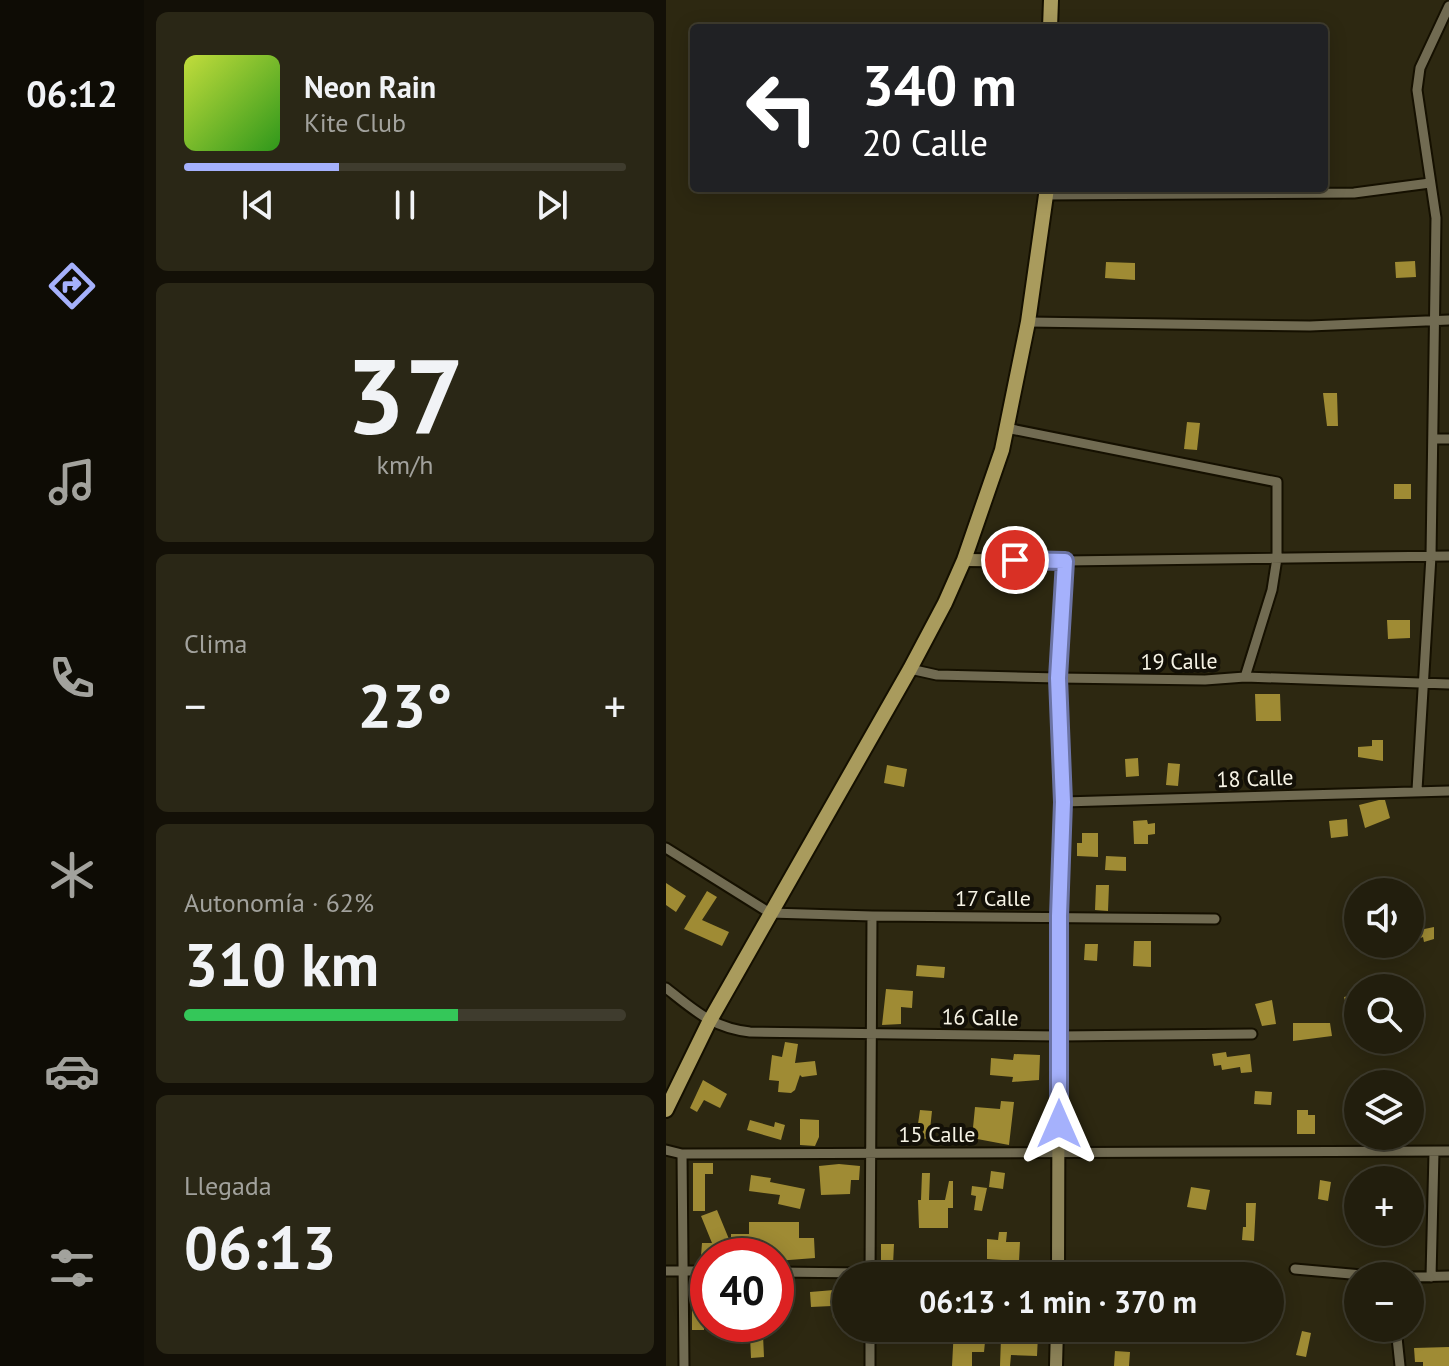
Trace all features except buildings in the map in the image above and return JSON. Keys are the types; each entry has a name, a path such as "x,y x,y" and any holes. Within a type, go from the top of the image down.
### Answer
{"main road":[{"path":"1050,24 1051,0"},
{"path":"666,1110 709,1022 910,669 964,560 985,502 1006,428 1028,322 1046,192"}],"street":[{"path":"1417,790 1431,556 1436,218 1417,90 1420,68 1449,6"},
{"path":"1046,192 1354,193 1430,183"},
{"path":"1028,322 1310,326 1449,320"},
{"path":"1006,428 1277,482 1277,558 1272,590 1245,677"},
{"path":"1434,439 1449,439"},
{"path":"964,560 1449,556"},
{"path":"1058,1262 1059,916 1063,802 1058,678 1065,561"},
{"name":"19 Calle","path":"910,669 937,675 1205,680 1245,677 1449,684"},
{"name":"18 Calle","path":"1063,802 1449,791"},
{"path":"666,848 770,913"},
{"name":"17 Calle","path":"770,913 1215,919"},
{"path":"870,1262 872,916"},
{"path":"666,988 709,1022"},
{"name":"16 Calle","path":"709,1022 729,1030 750,1032 1059,1036 1252,1034"},
{"name":"15 Calle","path":"666,1150 682,1154 1449,1151"},
{"path":"1431,1277 1434,1152"},
{"path":"682,1154 684,1366"},
{"path":"1295,1269 1344,1273"},
{"path":"666,1271 690,1271"},
{"path":"794,1272 832,1273"},
{"path":"1424,1277 1449,1276"},
{"path":"870,1342 870,1366"},
{"path":"1056,1366 1057,1342"},
{"path":"1397,1342 1400,1366"}],"route":[{"path":"1015,560 1065,561 1058,678 1063,802 1059,916 1059,1124"}]}
